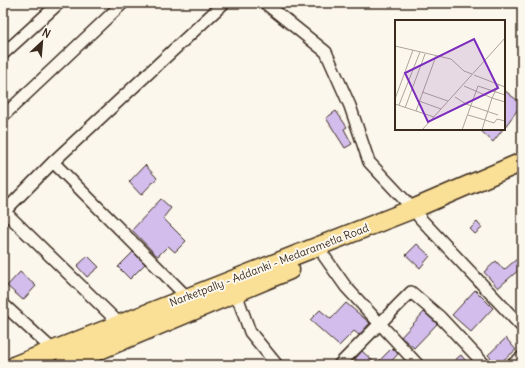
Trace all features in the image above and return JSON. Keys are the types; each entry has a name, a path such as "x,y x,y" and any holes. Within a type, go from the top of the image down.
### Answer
{"highway":[{"name":"Narketpally - Addanki - Medarametla Road","path":"64,365 324,256 522,162"},
{"name":"Narketpally - Addanki - Medarametla Road","path":"16,365 187,298 522,174"}],"street":[{"path":"3,54 59,3"},
{"path":"3,116 123,3"},
{"path":"120,324 4,212 53,162 224,3"},
{"path":"265,3 326,52 350,106 369,162 522,327"},
{"path":"53,162 187,298"},
{"path":"324,256 346,287 418,365"},
{"path":"339,365 411,292 440,317 485,365"},
{"path":"236,293 250,332 277,365"},
{"path":"3,304 53,350"},
{"path":"512,365 522,357"}],"building":[{"path":"505,91 522,104 505,127"},
{"path":"336,111 347,127 344,129 352,144 345,148 326,118"},
{"path":"480,130 502,130 493,142"},
{"path":"145,165 157,178 141,195 129,182"},
{"path":"161,199 171,208 163,218 186,241 175,252 168,246 158,256 132,230"},
{"path":"477,222 482,228 475,234 470,229"},
{"path":"417,244 430,256 420,268 406,255"},
{"path":"133,252 145,264 130,279 118,267"},
{"path":"88,256 99,267 87,277 77,266"},
{"path":"518,258 522,263 522,267 498,288 484,272 496,261 504,270"},
{"path":"20,272 36,286 23,300 7,286"},
{"path":"475,290 493,308 471,332 452,315"},
{"path":"346,303 370,323 359,335 354,331 339,346 310,320 320,310 331,319"},
{"path":"424,312 437,324 414,348 401,337"},
{"path":"506,338 516,350 497,365 488,355"},
{"path":"392,348 398,354 388,365 361,365 355,359 362,351 376,364"},
{"path":"461,355 469,365 449,365"}]}
